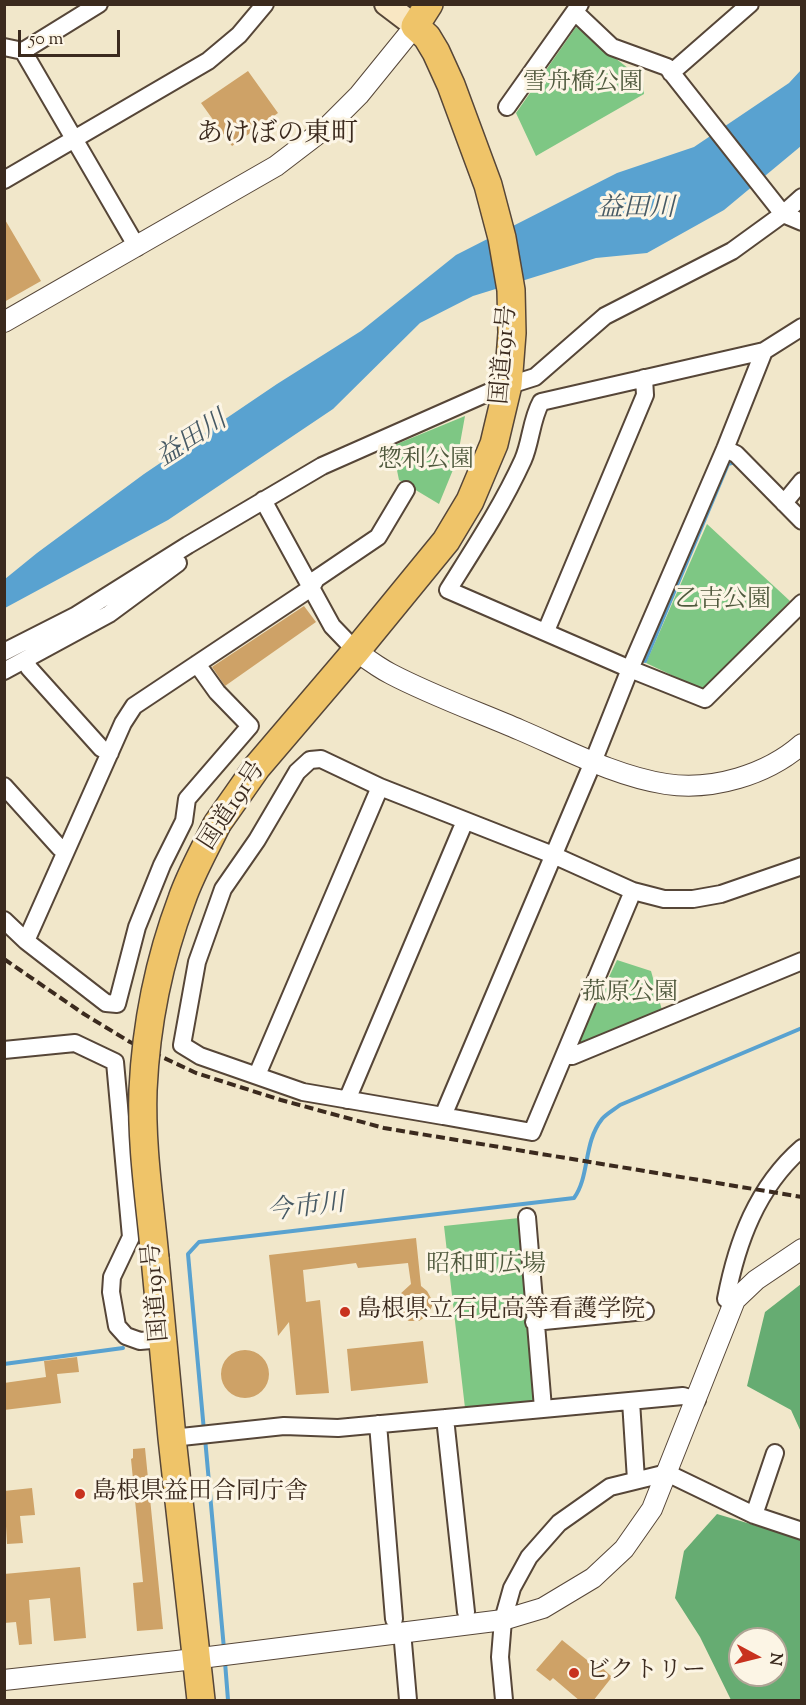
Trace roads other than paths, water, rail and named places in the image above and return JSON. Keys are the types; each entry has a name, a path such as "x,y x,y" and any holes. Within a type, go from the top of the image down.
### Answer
{"highway":[{"name":"国道191号","path":"201,1701 172,1438 146,1168 143,1091 148,1026 160,969 182,897 217,824 257,767 446,541 470,501 494,444 508,385 512,333 511,290 502,238 488,185 465,119 436,52 427,37 422,15"}],"main road":[{"path":"386,4 422,15"}],"street":[{"path":"4,47 23,51 99,4"},
{"path":"4,180 208,61 239,35 264,4"},
{"path":"674,78 750,4"},
{"path":"507,107 577,8 612,47 667,67 778,208 801,222"},
{"path":"4,322 276,166 327,127 359,95 422,15"},
{"path":"23,51 137,247"},
{"path":"4,652 75,616 188,545 322,466 508,385 535,378 605,316 732,251 778,208 801,197"},
{"path":"801,327 764,351 541,402 524,457 494,518 448,590 705,699 801,603"},
{"path":"443,1116 630,669 725,449 764,351"},
{"path":"546,631 645,395 644,378"},
{"path":"725,449 736,454 801,521"},
{"path":"784,503 801,481"},
{"path":"26,941 123,723 134,706 311,588 316,579 378,537 406,490"},
{"path":"263,500 332,626 356,651 390,674 593,762 634,777 667,784 704,785 742,777 775,763 801,744"},
{"path":"4,671 109,614 185,557 188,545"},
{"path":"26,660 29,668 101,748 110,753"},
{"path":"4,920 26,941 106,1003 117,1004 137,927 162,865 184,821 187,799 250,726 217,692 197,664"},
{"path":"633,891 532,1132 303,1092 200,1056 182,1045 197,962 223,889 257,840 297,772 310,760 321,759 380,787 553,855 633,891 664,899 693,899 721,894 801,866"},
{"path":"4,786 65,852"},
{"path":"257,1075 380,787"},
{"path":"347,1100 465,821"},
{"path":"565,1055 572,1056 801,961"},
{"path":"4,1050 75,1043 115,1062 130,1237 112,1277 111,1292 117,1326 126,1336 140,1341 163,1339"},
{"path":"735,1300 726,1299 733,1264 749,1222 764,1191 780,1169 801,1148"},
{"path":"526,1217 543,1408"},
{"path":"4,1680 197,1658 398,1625 503,1620 543,1608 593,1578 624,1549 652,1509 735,1300 756,1280 801,1249"},
{"path":"534,1322 645,1311"},
{"path":"172,1438 284,1426 338,1428 683,1396 697,1400"},
{"path":"631,1401 636,1480"},
{"path":"445,1418 466,1612"},
{"path":"378,1424 408,1701"},
{"path":"754,1515 774,1453"},
{"path":"504,1701 500,1657 503,1620 512,1588 529,1557 559,1523 610,1487 668,1473 754,1515 801,1532"}],"water":[{"name":"益田川","path":"801,70 801,146 724,210 647,253 596,258 473,296 420,323 333,409 168,520 5,608 5,579 37,553 144,474 277,384 361,331 456,255 617,173 694,147 789,83"}],"waterway":[{"path":"645,661 728,464 735,462"},
{"name":"今市川","path":"204,1431 188,1254 199,1242 574,1198 582,1180 592,1138 596,1128 608,1113 620,1105 802,1028"},
{"path":"4,1364 123,1348"},
{"name":"今市川","path":"205,1438 224,1649"},
{"name":"今市川","path":"225,1662 228,1700"}],"railway":[{"path":"4,959 84,1014 130,1042 196,1073 281,1100 384,1128 802,1197"}],"place":[{"name":"島根県立石見高等看護学院","path":"345,1312"},
{"name":"島根県益田合同庁舎","path":"80,1494"},
{"name":"ビクトリー","path":"574,1673"}],"district":[{"name":"あけぼの東町","path":"277,136"}],"park label":[{"name":"雪舟橋公園","path":"583,85"},
{"name":"惣利公園","path":"426,462"},
{"name":"乙吉公園","path":"723,602"},
{"name":"菰原公園","path":"630,995"},
{"name":"昭和町広場","path":"486,1267"}]}
